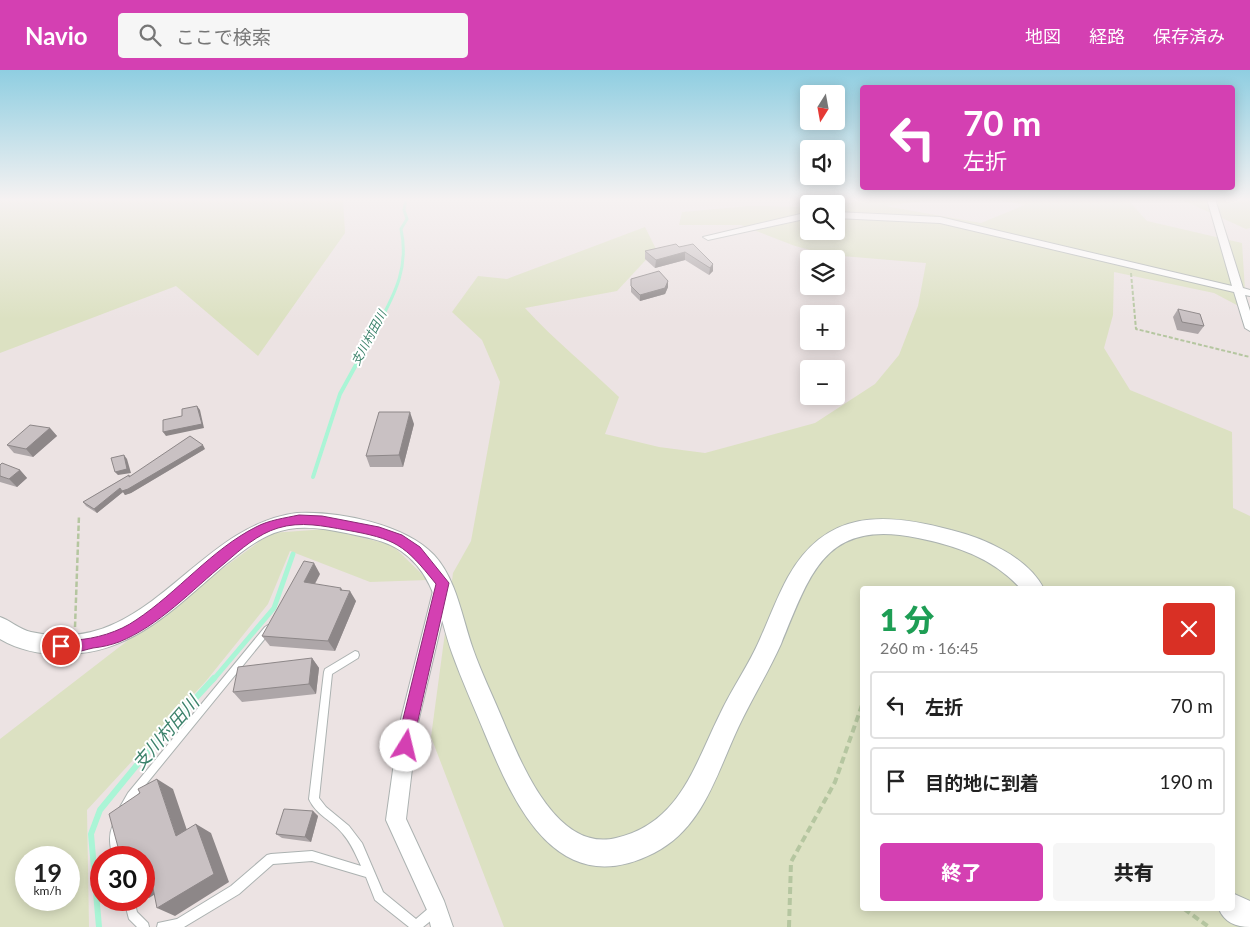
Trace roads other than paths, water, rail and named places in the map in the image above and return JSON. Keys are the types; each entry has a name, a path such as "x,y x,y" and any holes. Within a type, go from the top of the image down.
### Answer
{"street":[{"path":"1024,239 1245,292"},
{"path":"1226,239 1245,292 1243,308 1250,328"},
{"path":"0,627 22,640 74,646 116,638 140,625 240,543 260,530 278,523 299,520 322,521 379,531 416,550 443,583 457,634 475,682 528,802 552,832 580,850 612,854 643,844 660,834 668,828 694,798 730,718 761,662 796,581 824,544 863,526 904,528 950,536 980,547 1007,564 1031,586"},
{"path":"442,927 437,908 396,820 408,727 443,583"},
{"path":"1235,909 1250,915"}],"lane":[{"path":"115,846 114,842 119,817 131,796 264,636 273,621"},
{"path":"355,655 328,672 314,799 323,810 346,829 358,847 379,896 416,926 437,908"},
{"path":"162,927 180,924 235,890 271,859 312,856 368,873"},
{"path":"132,911 133,915 144,927"}],"waterway":[{"name":"支川村田川","path":"379,323 399,278 402,267 403,239"},
{"name":"支川村田川","path":"313,477 340,394 379,323"},
{"name":"支川村田川","path":"213,680 274,608 293,554"},
{"name":"支川村田川","path":"99,927 91,834 100,810 159,738 214,678"}]}
